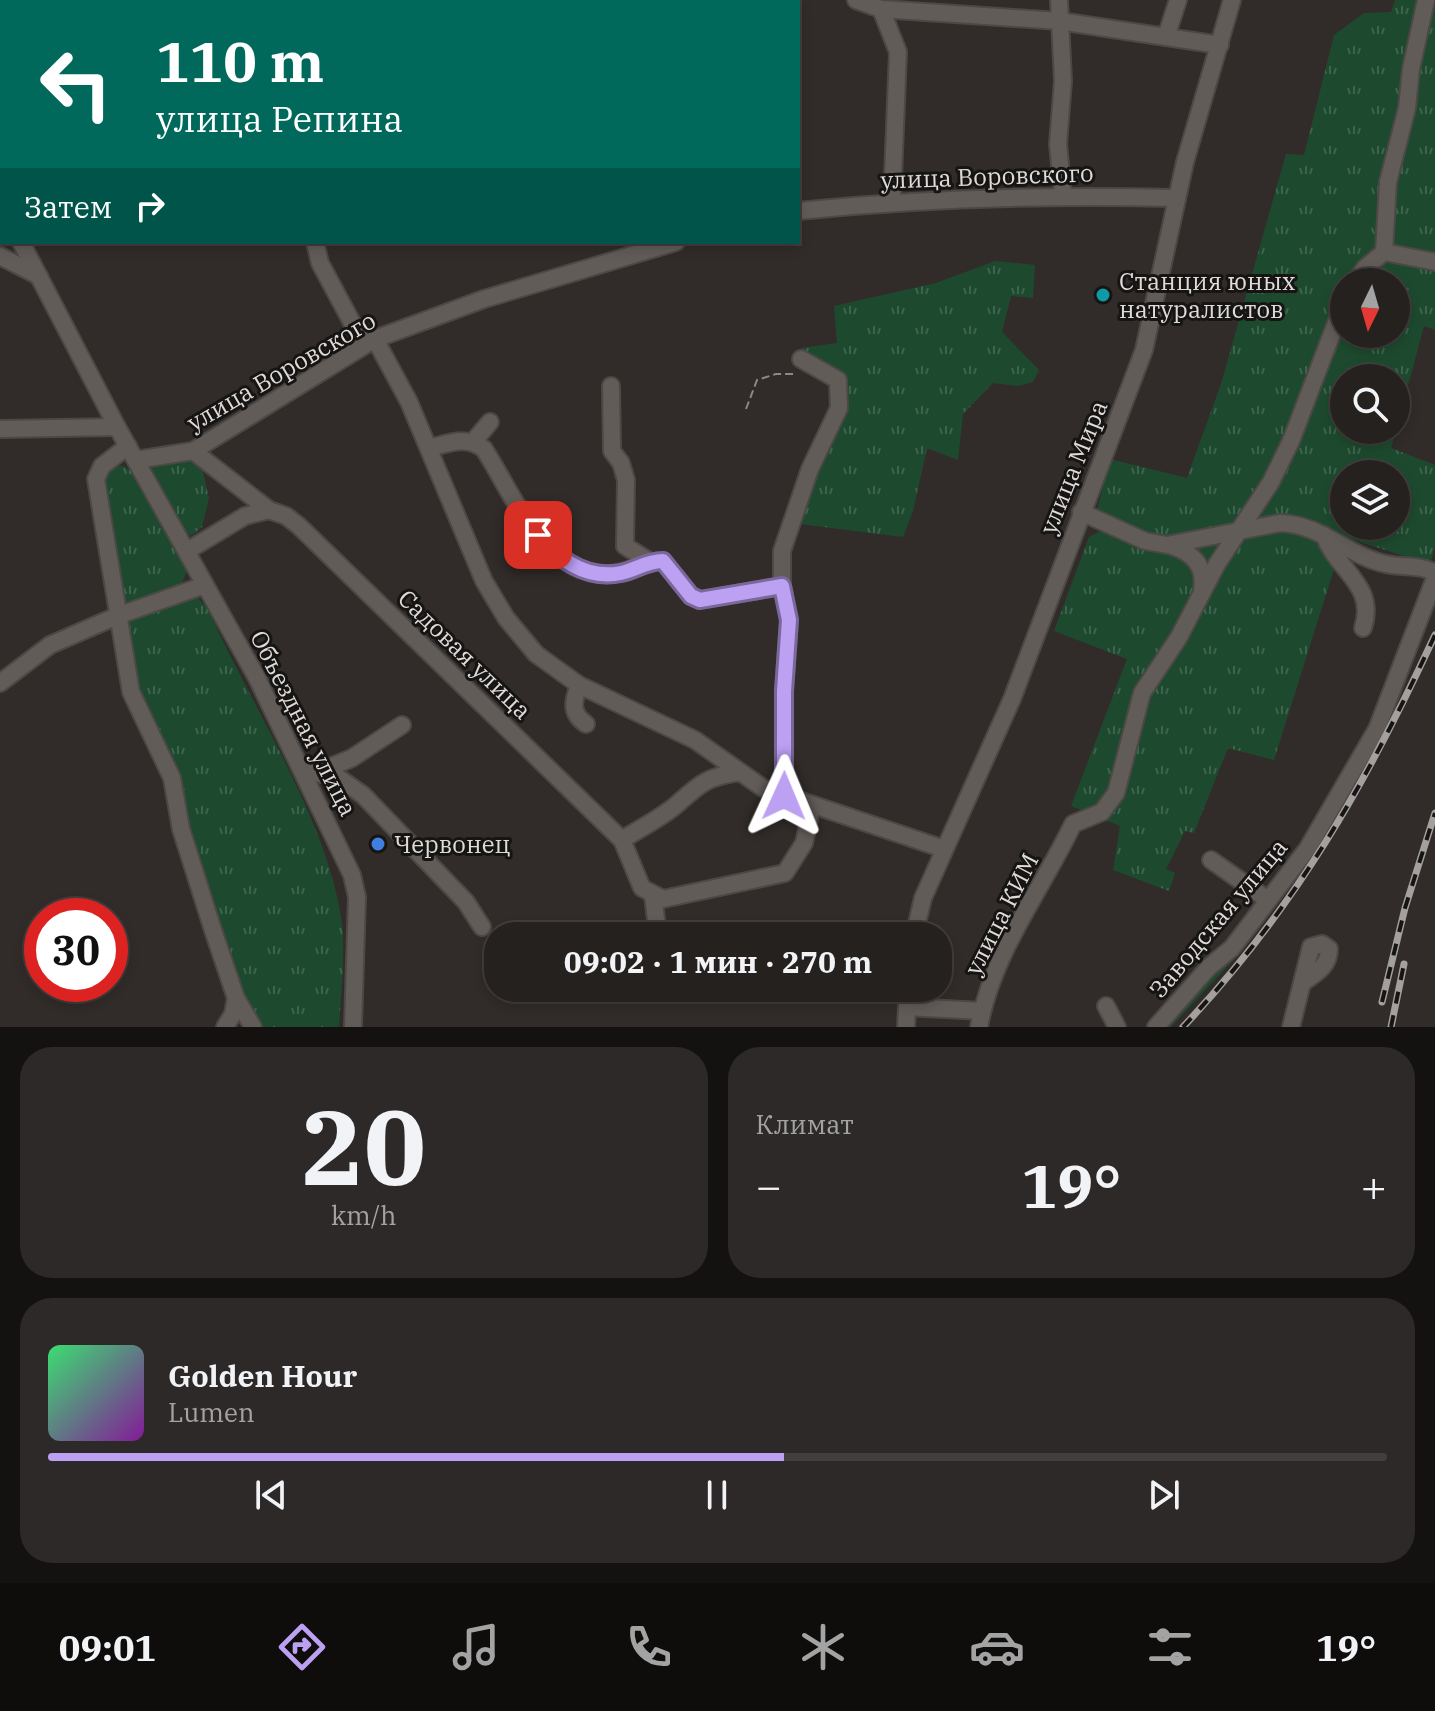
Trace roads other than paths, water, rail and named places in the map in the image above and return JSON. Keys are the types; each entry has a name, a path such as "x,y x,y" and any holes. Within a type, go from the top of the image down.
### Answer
{"street":[{"path":"856,0 881,9 1059,21 1220,45"},
{"path":"1059,0 1063,52 1058,144 1063,195"},
{"path":"1166,37 1178,0"},
{"name":"улица Мира","path":"917,922 923,898 1012,699 1144,350 1177,198 1232,0"},
{"path":"1369,268 1384,252 1388,182 1407,108 1411,69 1426,0"},
{"path":"881,9 898,52 892,202"},
{"name":"улица Воровского","path":"800,211 892,202 1063,195 1177,198"},
{"path":"22,244 132,453 102,466 96,479 117,616 135,705 172,778 181,829 236,998 253,1027"},
{"path":"315,244 320,263 370,342 429,448 484,581 506,618 536,654 579,685 695,740 763,788 944,849"},
{"name":"улица Воровского","path":"132,453 193,451 370,342 484,299 669,244"},
{"path":"1384,252 1435,262"},
{"path":"0,256 41,277"},
{"path":"1202,592 1271,482 1291,441 1330,339"},
{"path":"784,796 784,691 789,620 782,586 784,536 841,399 838,380 807,364"},
{"path":"611,386 612,451 621,463 626,480 625,546 649,561 667,563 691,596 700,600 782,586"},
{"path":"474,441 490,422"},
{"path":"0,429 117,427"},
{"path":"429,448 460,440 474,441 484,449 538,535 571,566 603,574 623,573 649,561"},
{"name":"Садовая улица","path":"193,451 269,510 286,516 299,526 622,840 642,888 653,895"},
{"name":"Объездная улица","path":"132,453 309,772 356,884 353,1027"},
{"path":"187,551 245,516 269,510"},
{"path":"1081,512 1145,541 1167,545 1196,559 1204,576 1202,592"},
{"path":"1167,545 1280,523 1298,524 1372,560 1426,568 1435,575"},
{"path":"1324,535 1339,562 1356,578 1367,604 1363,628"},
{"name":"Заводская улица","path":"1156,1027 1209,967 1232,948 1308,848 1377,729 1435,575"},
{"path":"0,683 50,645 117,616 205,585"},
{"name":"улица КИМ","path":"980,1019 1012,934 1046,880 1073,824 1102,812 1116,793 1142,693 1179,637 1202,592"},
{"path":"579,685 575,714 586,724"},
{"path":"309,772 352,758 402,725"},
{"path":"309,772 336,776 363,795 466,902 482,927"},
{"path":"622,840 674,806 689,789 722,774 740,772"},
{"path":"656,922 653,895 676,897 779,877 797,859 812,805"},
{"path":"1211,860 1268,900"},
{"path":"1291,1027 1305,981"},
{"path":"225,1027 233,1014 236,998"},
{"path":"906,1027 907,1002"},
{"path":"1106,1006 1117,1027"},
{"path":"907,1007 980,1019"}],"railway":[{"path":"1183,1027 1261,936 1326,842 1383,742 1435,635"},
{"path":"1382,1002 1405,908 1435,813"},
{"path":"1391,1027 1404,964"}],"place":[{"name":"Станция юных натуралистов","path":"1103,295"},
{"name":"Червонец","path":"378,844"}]}
